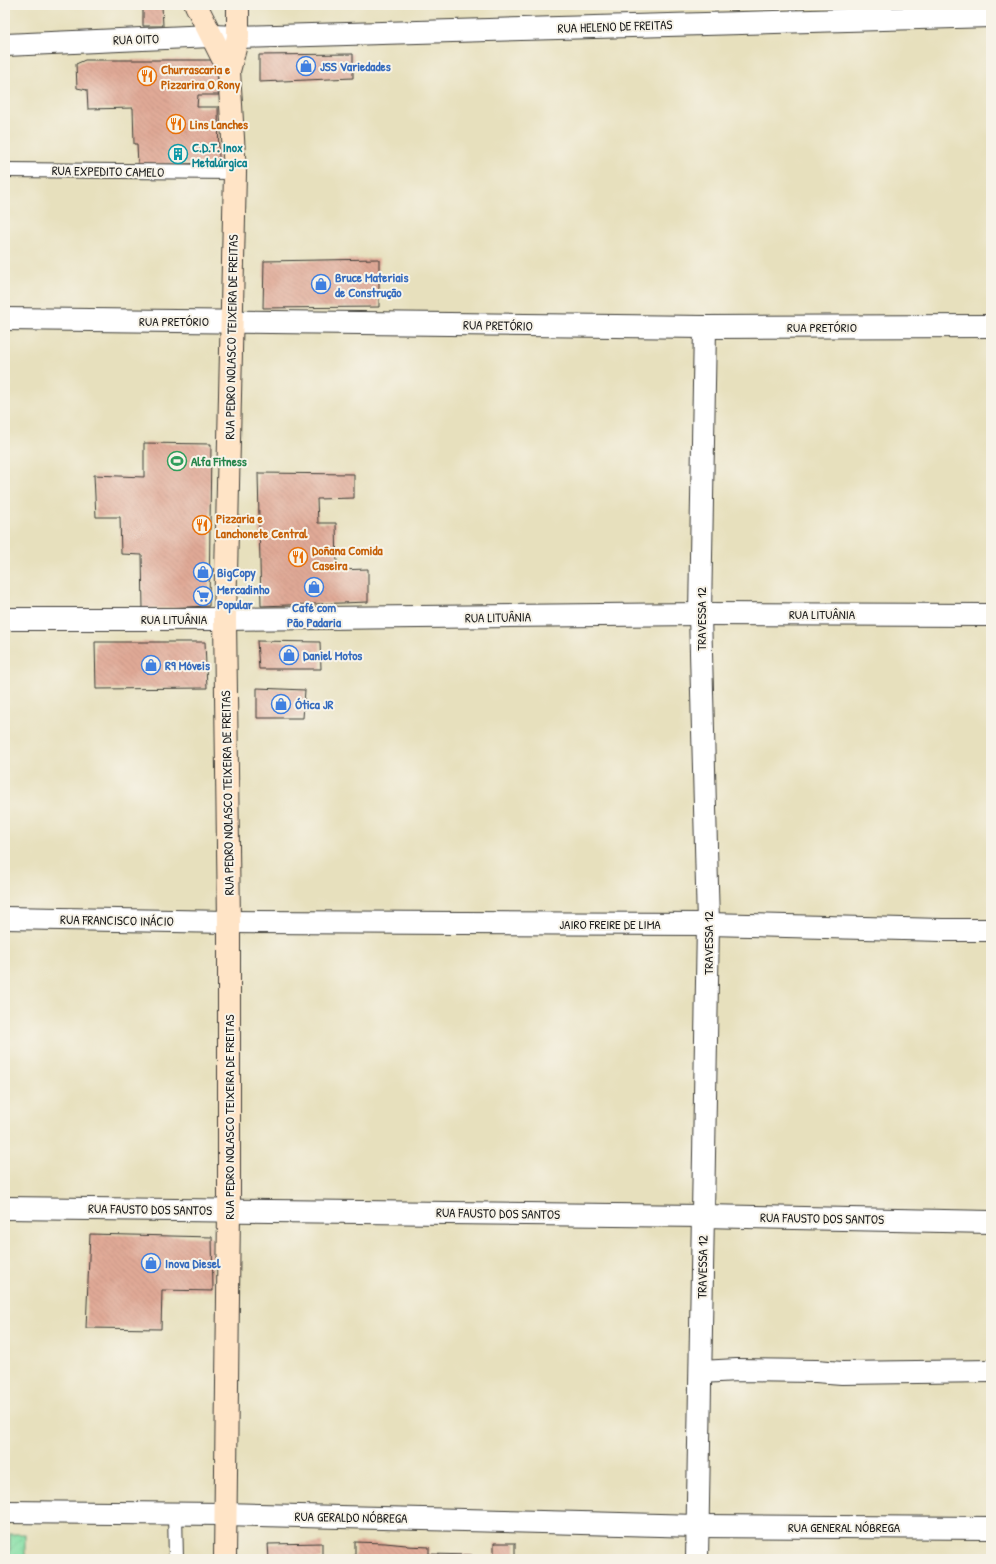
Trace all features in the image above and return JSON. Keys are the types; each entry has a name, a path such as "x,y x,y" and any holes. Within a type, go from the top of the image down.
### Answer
{"main road":[{"path":"196,5 224,36"},
{"name":"RUA PEDRO NOLASCO TEIXEIRA DE FREITAS","path":"225,1559 224,1514 229,1210 229,922 225,619 234,172 228,71 224,36 238,5"}],"street":[{"name":"RUA HELENO DE FREITAS","path":"224,36 991,16"},
{"name":"RUA OITO","path":"5,45 224,36"},
{"name":"RUA PRETÓRIO","path":"5,319 705,327 991,326"},
{"name":"TRAVESSA 12","path":"698,1559 708,924 700,614 705,327"},
{"name":"RUA LITUÂNIA","path":"5,619 225,619 700,614 991,614"},
{"name":"RUA FRANCISCO INÁCIO","path":"5,918 229,922"},
{"name":"JAIRO FREIRE DE LIMA","path":"229,922 708,924 991,930"},
{"name":"RUA FAUSTO DOS SANTOS","path":"5,1208 703,1216 991,1222"},
{"path":"701,1372 737,1370 816,1371 842,1373 991,1371"},
{"name":"RUA GERALDO NÓBREGA","path":"5,1512 224,1514 698,1526"},
{"name":"RUA GENERAL NÓBREGA","path":"698,1526 991,1528"}],"lane":[{"name":"RUA EXPEDITO CAMELO","path":"5,170 234,172"},
{"path":"176,1514 176,1559"}],"shaded area":[{"path":"5,1534 10,1534 10,1559 5,1559"}],"green space":[{"path":"10,1534 25,1534 25,1559 10,1559"}],"building":[{"path":"143,5 162,5 163,26 143,26"},
{"name":"JSS Variedades","path":"353,54 353,78 259,82 259,55"},
{"path":"85,60 217,60 219,95 198,95 197,107 218,107 219,163 138,165 137,144 134,144 133,108 88,109 87,90 77,88 76,64"},
{"name":"Bruce Materiais de Construção","path":"379,259 379,307 263,308 264,261"},
{"path":"144,443 211,444 209,606 143,609 142,555 121,554 120,517 96,517 94,475 144,477"},
{"path":"258,473 354,474 354,498 317,499 318,523 336,523 337,570 368,569 368,602 261,606"},
{"name":"Daniel Motos","path":"257,641 320,642 321,669 259,669"},
{"name":"R9 Móveis","path":"95,642 205,642 207,688 96,689"},
{"name":"Ótica JR","path":"257,688 305,690 303,718 257,718"},
{"name":"Inova Diesel","path":"90,1234 212,1237 213,1291 162,1290 161,1329 86,1328"},
{"path":"355,1542 429,1547 429,1554 472,1555 472,1559 355,1559"},
{"path":"322,1543 322,1559 269,1559 268,1544"},
{"path":"494,1543 515,1543 515,1558 522,1559 494,1559"}],"place":[{"name":"JSS Variedades","path":"306,66"},
{"name":"Churrascaria e Pizzarira O Rony","path":"147,76"},
{"name":"Lins Lanches","path":"176,124"},
{"name":"C.D.T. Inox Metalúrgica","path":"178,154"},
{"name":"Bruce Materiais de Construção","path":"321,284"},
{"name":"Alfa Fitness","path":"177,461"},
{"name":"Pizzaria e Lanchonete Central","path":"202,525"},
{"name":"Doñana Comida Caseira","path":"298,557"},
{"name":"BigCopy","path":"203,572"},
{"name":"Café com Pão Padaria","path":"314,587"},
{"name":"Mercadinho Popular","path":"203,596"},
{"name":"Daniel Motos","path":"289,655"},
{"name":"R9 Móveis","path":"151,665"},
{"name":"Ótica JR","path":"281,704"},
{"name":"Inova Diesel","path":"151,1263"}]}
